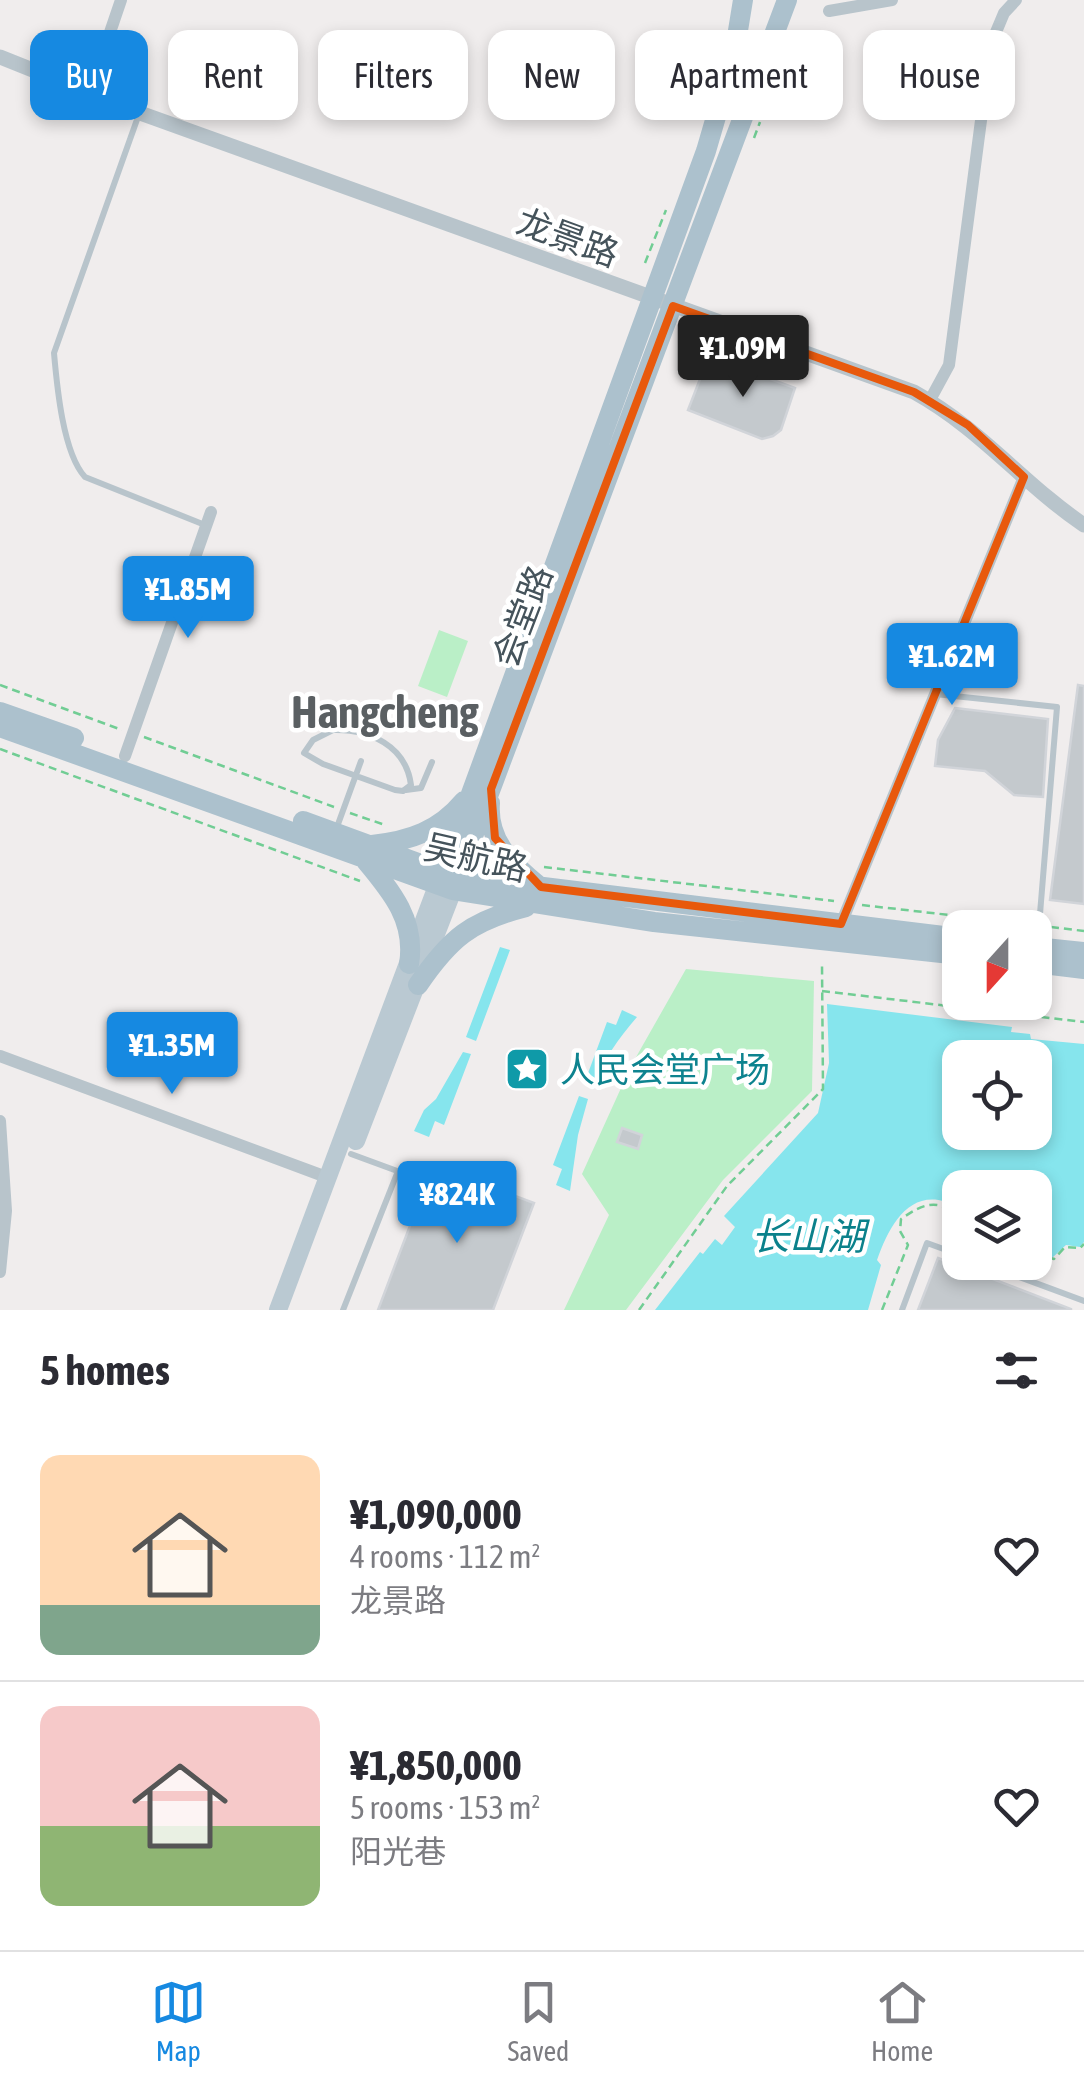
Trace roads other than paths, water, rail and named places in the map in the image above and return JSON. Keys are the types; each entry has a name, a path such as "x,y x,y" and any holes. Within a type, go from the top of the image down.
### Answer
{"main road":[{"name":"会堂路","path":"278,1310 409,964 492,789 663,303 722,105 743,0"},
{"name":"会堂路","path":"291,1310 418,985 468,795 787,0"},
{"name":"吴航路","path":"0,712 335,833 366,852"},
{"name":"吴航路","path":"0,728 448,880 654,922 942,953"},
{"path":"418,985 446,946 464,931 540,896 513,863 490,825 492,789"},
{"path":"409,964 411,940 402,909 366,852 431,831 468,795"},
{"name":"吴航路","path":"540,896 942,936"},
{"path":"1052,941 1084,952"},
{"path":"1052,965 1084,969"}],"street":[{"path":"110,30 120,0"},
{"path":"829,12 892,0"},
{"path":"930,400 948,365 991,44 1004,12 1016,0"},
{"name":"龙景路","path":"0,56 30,69"},
{"name":"龙景路","path":"148,116 914,392 968,424 1024,477 1084,525"},
{"path":"842,924 1024,477"},
{"path":"125,756 208,519"},
{"path":"0,1056 329,1178"},
{"path":"0,1120 6,1211 0,1272"}],"lane":[{"path":"138,120 54,354 56,379 74,465 84,477 208,519"},
{"path":"935,694 1057,707 1039,910"},
{"path":"402,791 411,785 401,756 378,739 358,731 334,730 313,740 304,753 402,791 422,788 432,762"},
{"path":"335,833 361,761"},
{"path":"351,1154 419,1179"},
{"path":"343,1310 398,1172"},
{"path":"902,1310 926,1243 942,1249"},
{"path":"1026,1280 1084,1302"}],"water":[{"path":"500,947 510,950 476,1041 466,1037"},
{"name":"长山湖","path":"827,1004 1012,1027 1011,1032 1042,1040 942,1040 942,1150 1052,1150 1052,1041 1084,1044 1084,1242 1080,1247 1066,1245 1052,1258 1052,1170 942,1170 942,1201 917,1203 906,1210 889,1232 877,1260 881,1265 868,1310 655,1310 700,1252 703,1254 715,1239 722,1245 735,1227 724,1216 818,1113 829,1063"},
{"path":"622,1010 637,1017 612,1050 593,1087 584,1084 607,1022 616,1025"},
{"path":"463,1052 471,1054 444,1125 435,1121 429,1137 414,1131 424,1110 436,1099"},
{"path":"579,1096 588,1099 570,1191 556,1185 562,1169 553,1165"}],"place":[{"name":"人民会堂广场","path":"527,1069"}],"district":[{"name":"Hangcheng","path":"385,712"}]}
